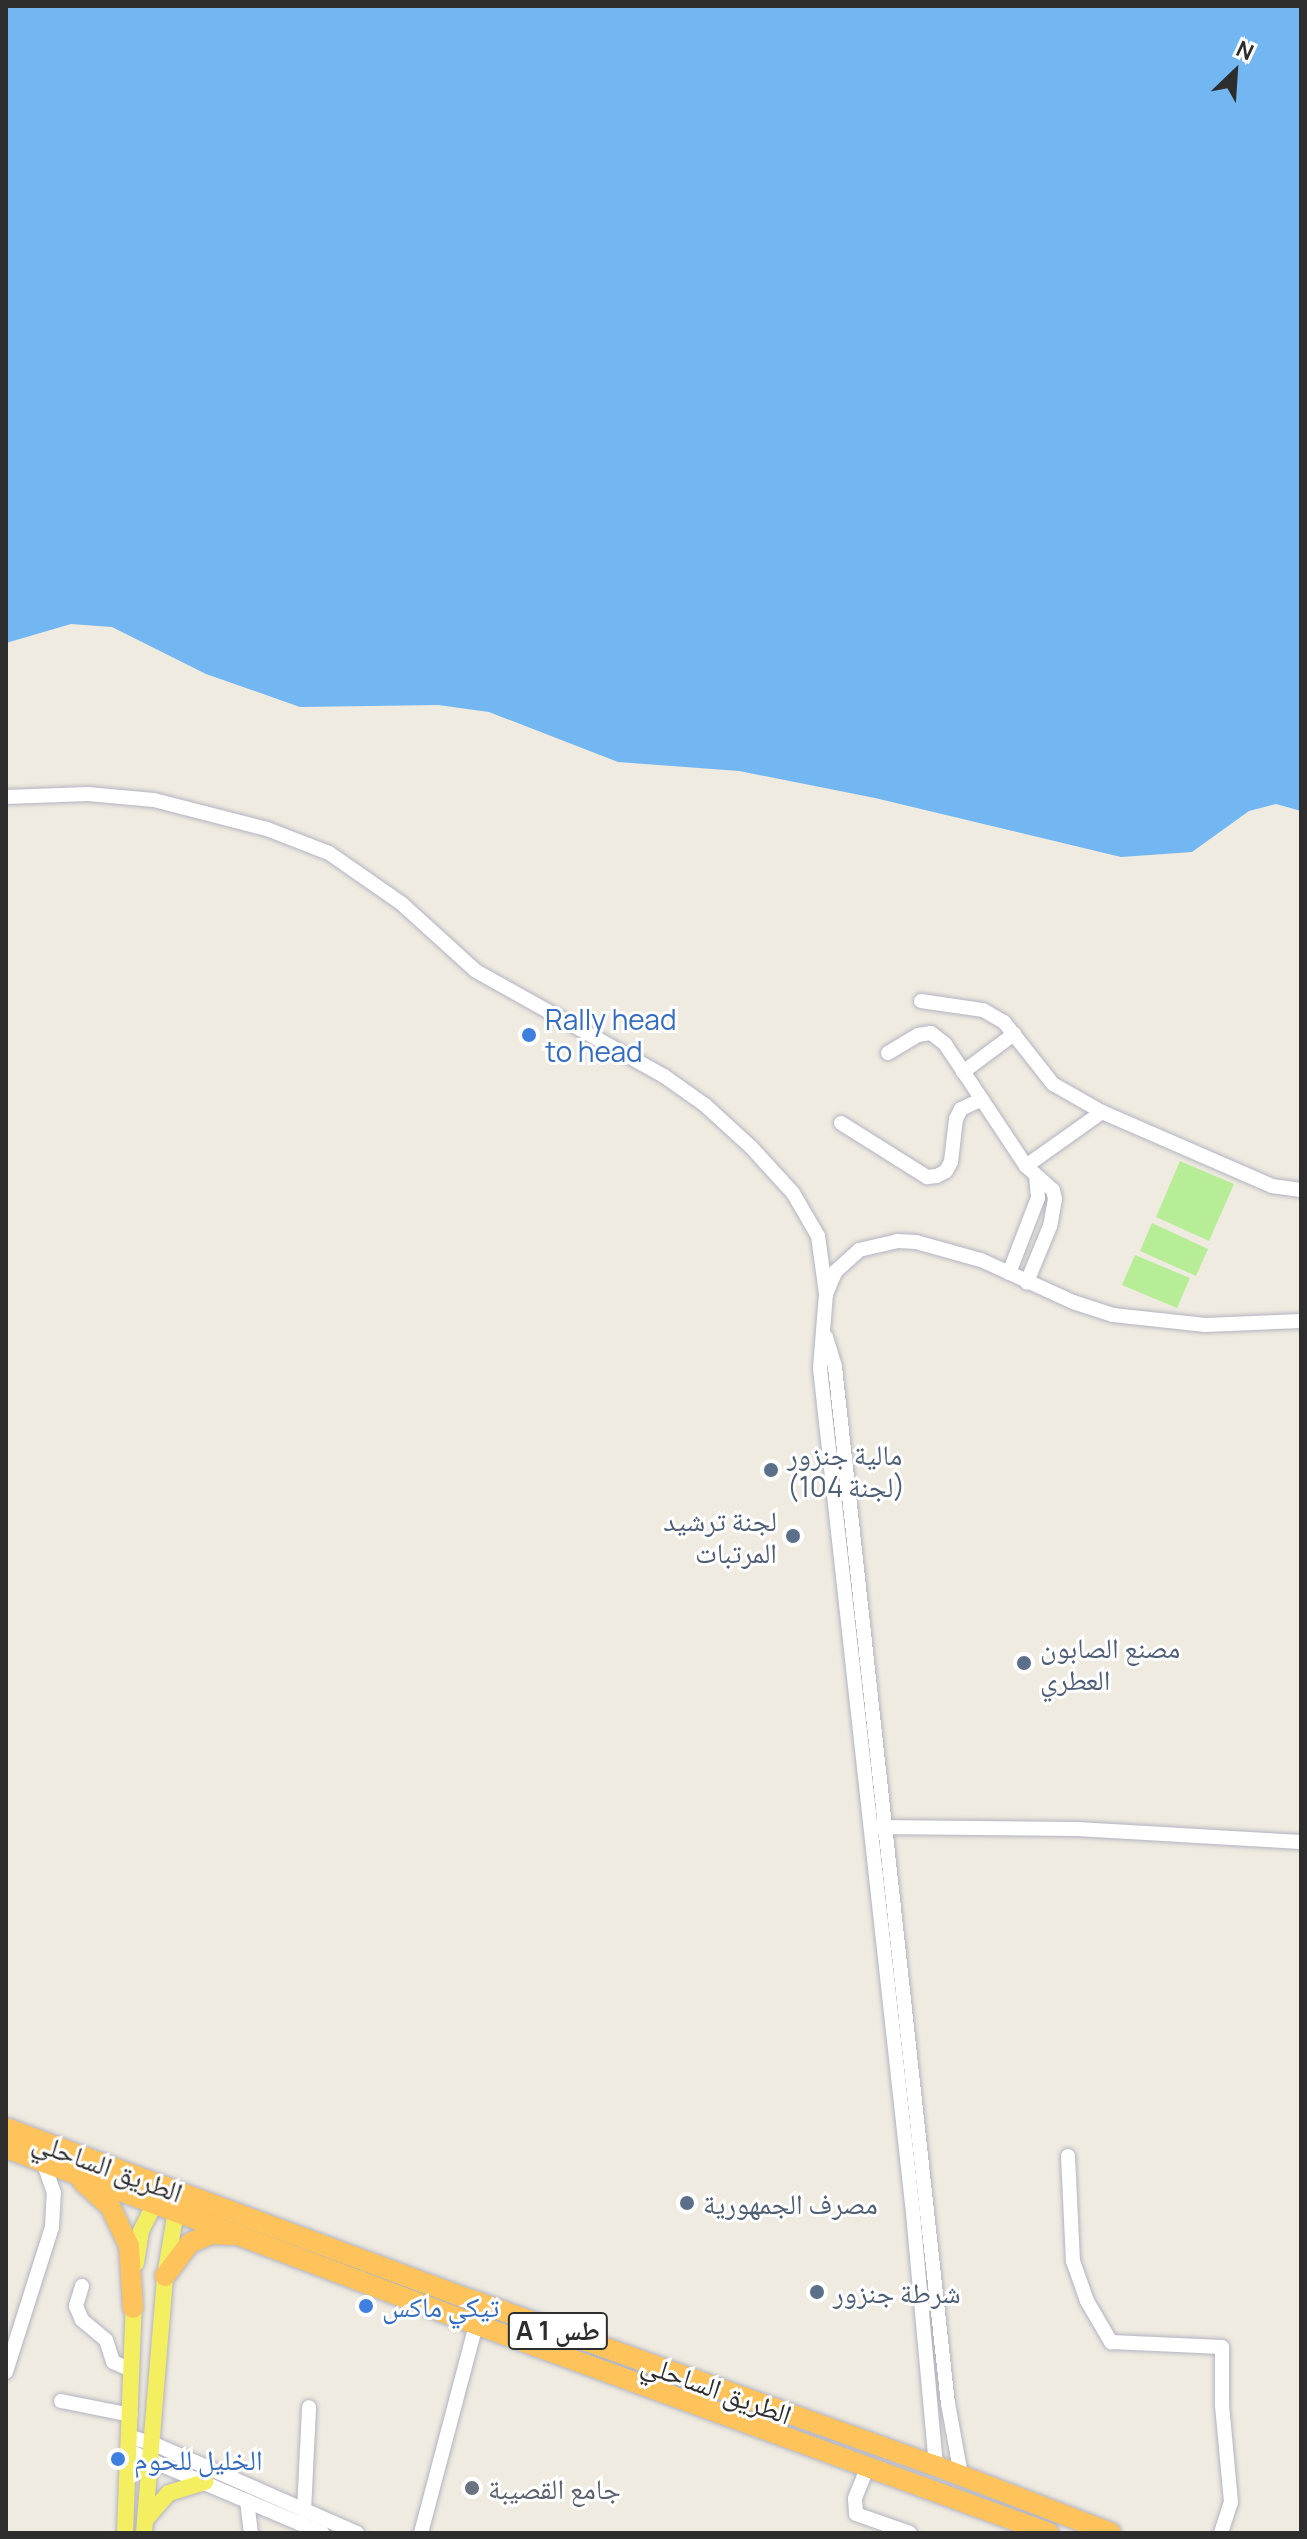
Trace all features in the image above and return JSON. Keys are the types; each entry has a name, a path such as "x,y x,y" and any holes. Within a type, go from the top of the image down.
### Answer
{"highway":[{"name":"الطريق الساحلي","path":"6,2128 182,2203 936,2466 1111,2533"},
{"name":"الطريق الساحلي","path":"6,2148 159,2194"},
{"path":"51,2164 89,2186 110,2206 129,2246 133,2308"},
{"name":"الطريق الساحلي","path":"182,2203 254,2239 476,2325 1049,2533"},
{"path":"165,2276 190,2243 201,2237 223,2233 254,2239"}],"main road":[{"path":"125,2533 137,2245 159,2194"},
{"path":"145,2526 165,2276 182,2203"},
{"path":"145,2526 169,2493 205,2482"}],"street":[{"path":"6,797 88,794 154,800 267,829 329,853 401,903 476,971 653,1070 705,1105 751,1147 793,1193 818,1236 826,1294 820,1368 827,1443 915,2234 936,2466"},
{"path":"921,1001 983,1010 1004,1022 1053,1084 1102,1112 1272,1186 1301,1190"},
{"path":"888,1053 918,1035 931,1033 945,1044 1031,1171 1038,1198 1009,1273"},
{"path":"963,1072 1014,1034"},
{"path":"841,1123 927,1177 937,1176 946,1171 951,1162 956,1119 961,1109 982,1099"},
{"path":"1031,1171 1102,1112"},
{"path":"1027,1282 1050,1226 1055,1199 1046,1181 1031,1171"},
{"path":"826,1294 844,1260 859,1250 897,1241 951,1250 1073,1302 1135,1319 1205,1325 1301,1321"},
{"path":"824,1328 835,1367 948,2403 961,2475"},
{"path":"827,1443 843,1440"},
{"path":"856,1712 872,1710"},
{"path":"869,1827 1077,1829 1301,1842"},
{"path":"1068,2156 1073,2261 1087,2301 1111,2342 1222,2347 1222,2405 1231,2502 1221,2533"},
{"path":"6,2372 52,2227 54,2193 51,2164"},
{"path":"82,2286 76,2306 82,2320 106,2340 113,2362 132,2370"},
{"path":"421,2533 476,2325"},
{"path":"61,2401 131,2415"},
{"path":"304,2511 309,2407"},
{"path":"130,2444 357,2533"},
{"path":"153,2451 205,2482 322,2533"},
{"path":"868,2466 855,2499 856,2514 910,2533"},
{"path":"247,2501 251,2533"}],"green space":[{"path":"1180,1161 1234,1184 1209,1241 1156,1217"},
{"path":"1152,1223 1208,1249 1196,1276 1140,1251"},
{"path":"1135,1255 1190,1278 1177,1308 1122,1285"}],"water":[{"path":"6,6 1301,6 1301,811 1276,804 1249,811 1192,852 1121,857 875,798 739,771 618,762 489,712 438,705 300,707 206,674 112,627 71,624 6,643"}],"place":[{"name":"Rally head to head","path":"529,1035"},
{"name":"مالية جنزور (لجنة 104)","path":"771,1470"},
{"name":"لجنة ترشيد المرتبات","path":"793,1536"},
{"name":"مصنع الصابون العطري","path":"1024,1663"},
{"name":"مصرف الجمهورية","path":"687,2203"},
{"name":"شرطة جنزور","path":"817,2292"},
{"name":"تيكي ماكس","path":"366,2306"},
{"name":"الخليل للحوم","path":"118,2459"},
{"name":"جامع القصيبة","path":"472,2488"}]}
